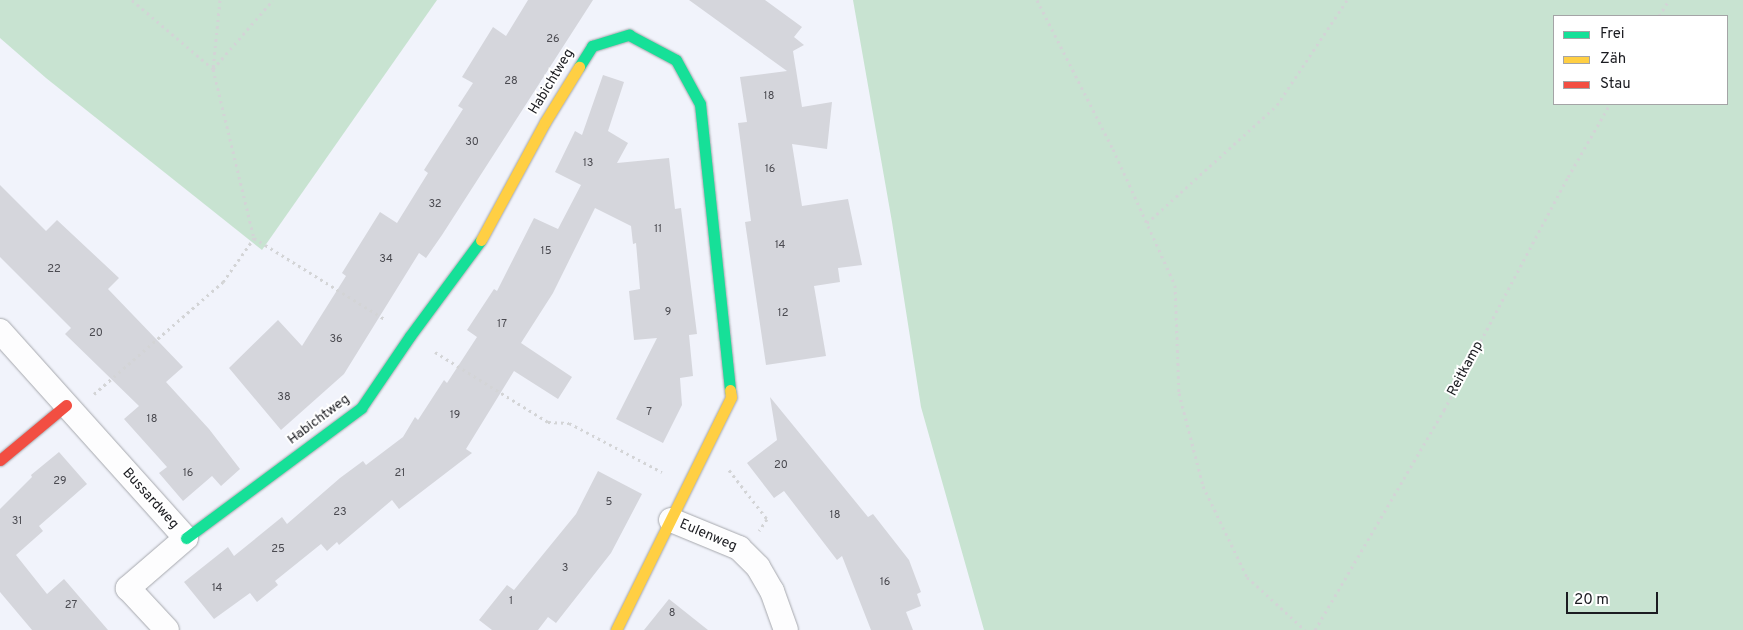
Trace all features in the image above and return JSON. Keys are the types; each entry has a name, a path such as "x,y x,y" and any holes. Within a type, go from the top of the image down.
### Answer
{"street":[{"name":"Habichtweg","path":"186,538 361,408 410,336 488,231 545,122 592,46 630,36 676,60 700,104 731,397 689,486 616,630"},
{"name":"Bussardweg","path":"0,331 186,538 128,588 167,630"},
{"path":"0,460 66,405"},
{"name":"Eulenweg","path":"671,520 739,548 758,567 772,591 786,630"}],"path":[{"path":"132,0 213,69"},
{"path":"220,0 213,69 254,238 548,422 569,423 689,486"},
{"path":"213,69 274,0"},
{"path":"1037,0 1113,149 1175,285 1179,393 1203,486 1247,577 1305,630"},
{"path":"1147,224 1277,105 1347,0"},
{"path":"1660,15 1668,0"},
{"name":"Reitkamp","path":"1315,630 1444,410 1568,177 1609,105"},
{"path":"66,405 86,400 223,282 254,238"},
{"path":"708,444 767,519 744,553"}],"green space":[{"path":"0,0 437,0 262,250 46,78 0,38"},
{"path":"853,0 1743,0 1743,630 984,630 921,407 892,222"}],"building":[{"path":"528,0 593,0 442,235 426,258 419,253 344,374 281,430 229,368 278,320 302,346 346,276 342,273 380,212 397,223 428,173 424,170 463,109 458,106 473,83 462,77 493,27 506,36"},
{"path":"689,0 765,0 802,27 794,37 804,45 793,51 802,107 832,102 827,149 792,144 802,206 848,199 862,265 838,268 840,282 814,286 826,356 766,365 745,222 751,221 738,123 747,122 740,77 787,71"},
{"path":"603,75 624,82 608,131 628,143 617,163 669,158 675,209 681,208 697,334 689,335 693,376 680,378 682,405 663,443 616,419 657,338 634,340 629,291 640,289 636,243 633,244 631,226 595,208 553,293 521,343 572,377 558,399 514,371 466,449 472,453 399,509 392,500 339,545 337,542 327,551 321,544 275,581 278,585 257,602 250,593 214,619 184,582 228,547 234,556 282,517 287,524 340,478 363,461 366,465 403,437 415,417 418,420 444,380 447,383 477,337 467,330 494,289 497,291 534,218 558,229 581,185 555,172 575,131 582,135"},
{"path":"0,185 46,231 57,220 119,278 108,289 183,367 166,382 209,429 240,469 221,486 212,476 183,501 159,473 167,467 124,419 139,406 65,334 71,328 0,257"},
{"path":"770,397 868,517 873,514 909,560 921,592 917,594 921,606 906,612 913,630 871,630 842,556 837,560 784,491 774,498 747,463 777,440"},
{"path":"59,452 87,484 39,526 43,531 16,555 47,594 64,579 108,630 32,630 0,592 0,509 32,477 31,475"},
{"path":"598,471 642,494 611,553 556,623 548,617 538,630 492,630 479,620 507,585 514,590 576,514"},
{"path":"669,599 708,630 644,630"}],"traffic: fast":[{"path":"579,67 592,46 629,35 676,60 700,104 730,390"},
{"path":"186,538 361,408 410,336 481,240"}],"traffic: slow":[{"path":"481,240 545,122 579,67"},
{"path":"616,630 731,397 730,390"}],"traffic: jam":[{"path":"0,460 66,405"}]}
